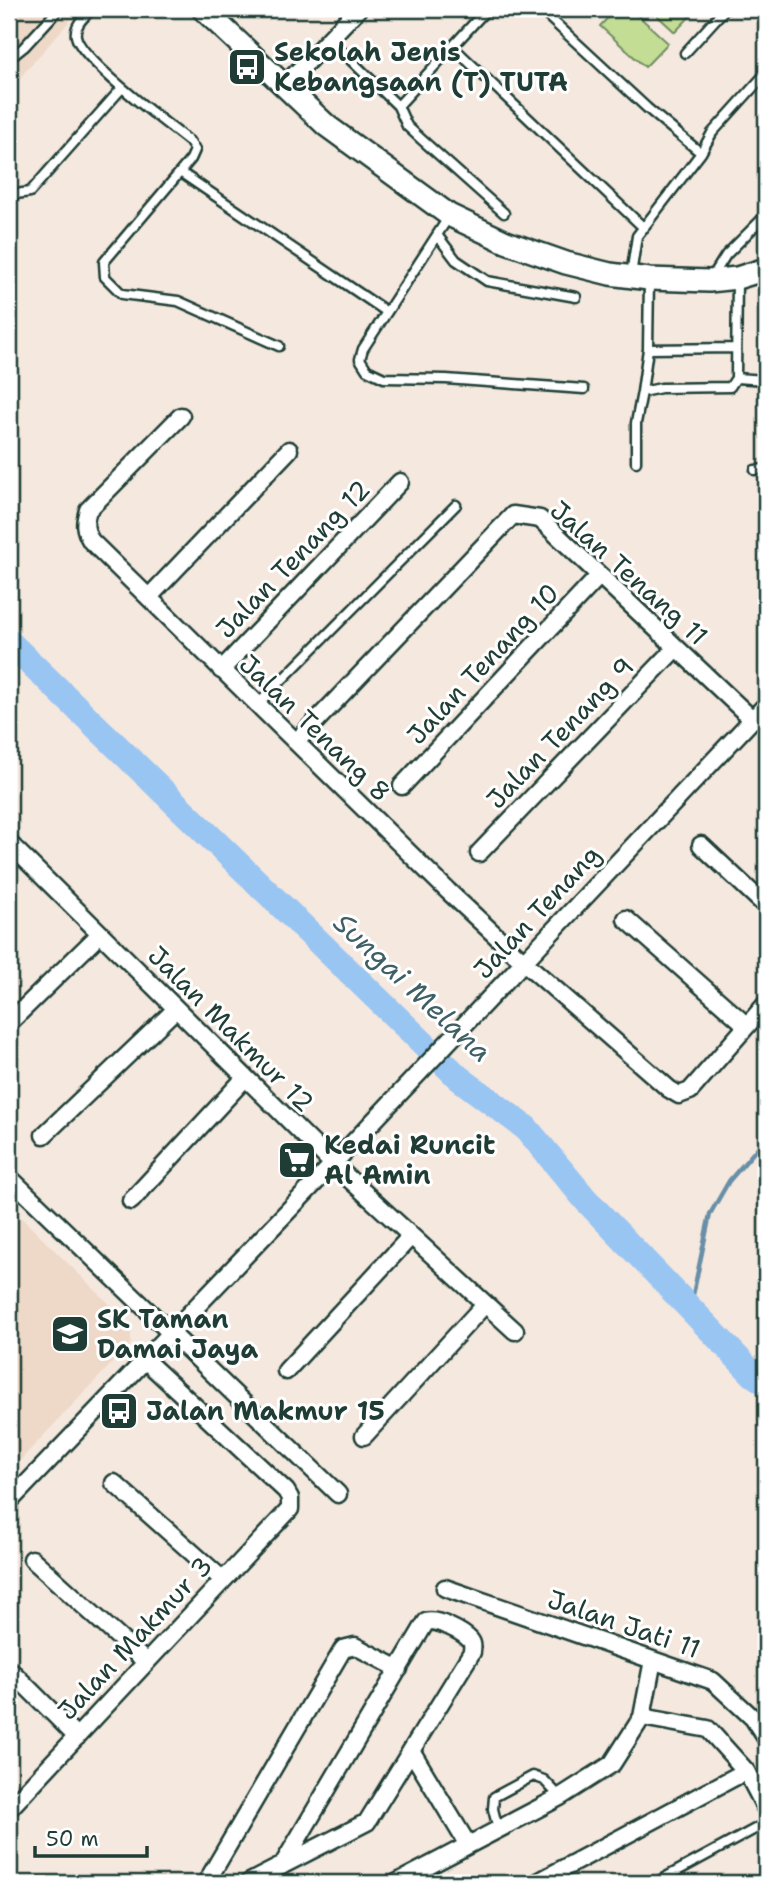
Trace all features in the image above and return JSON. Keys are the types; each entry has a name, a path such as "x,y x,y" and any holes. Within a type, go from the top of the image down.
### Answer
{"street":[{"path":"284,86 358,9"},
{"path":"214,12 284,86 327,126 449,215 506,242 554,259 610,274 640,278 709,281 737,278 766,269"},
{"name":"Jalan Tenang 8","path":"181,416 88,510 84,521 85,531 91,541 373,819 524,962 669,1089 679,1095 690,1091 746,1025"},
{"path":"149,597 289,450"},
{"name":"Jalan Tenang 12","path":"221,670 400,482"},
{"name":"Jalan Tenang 11","path":"296,742 513,515 540,519 752,720"},
{"name":"Jalan Tenang 10","path":"402,786 599,576"},
{"name":"Jalan Tenang 9","path":"479,853 676,648"},
{"name":"Jalan Tenang","path":"338,1159 766,705"},
{"path":"701,845 766,906"},
{"name":"Jalan Makmur 12","path":"12,853 100,934 245,1078 338,1159 411,1236 515,1331"},
{"path":"626,919 746,1025 766,1004"},
{"path":"9,1023 100,934"},
{"path":"44,1135 176,1009"},
{"path":"131,1201 245,1078"},
{"path":"9,1502 338,1159"},
{"path":"9,1177 338,1494"},
{"path":"286,1371 411,1236"},
{"path":"364,1436 485,1304"},
{"name":"Jalan Makmur 3","path":"9,1809 290,1509 290,1498 286,1491 145,1360"},
{"path":"114,1483 223,1580"},
{"path":"32,1559 146,1662"},
{"name":"Jalan Jati 11","path":"445,1588 713,1681 753,1718 766,1738"},
{"path":"248,1883 282,1866 367,1822 472,1652 470,1640 438,1621 426,1622 282,1866"},
{"path":"206,1883 343,1650 355,1646 399,1669"},
{"path":"396,1883 560,1797 612,1764 642,1717 653,1660"},
{"path":"9,1670 76,1737"},
{"path":"642,1717 708,1729 746,1771 766,1810"},
{"path":"412,1752 468,1845"},
{"path":"536,1883 746,1771"}],"lane":[{"path":"9,59 24,47 59,9"},
{"path":"92,9 79,24 76,35 80,46 122,88 189,141 195,150 191,159 104,262 105,276 122,294 178,301 279,345"},
{"path":"398,106 487,9"},
{"path":"540,9 701,153"},
{"path":"685,53 725,9"},
{"path":"329,39 398,106 407,125 414,132 468,184 504,213"},
{"path":"453,47 644,228"},
{"path":"636,462 636,423 648,349 637,236 701,153 712,134 766,73"},
{"path":"9,195 30,192 122,88"},
{"path":"180,172 387,312"},
{"path":"449,215 363,349 360,359 367,370 384,378 446,379 584,389"},
{"path":"709,281 726,255 766,215"},
{"path":"437,235 456,260 487,281 576,297"},
{"path":"642,392 661,388 730,387 736,378 737,278"},
{"path":"648,349 735,348"},
{"path":"736,378 766,380"},
{"path":"755,470 766,469"},
{"path":"258,704 456,505"},
{"path":"498,1829 493,1809 494,1797 533,1776 544,1780 560,1797"},
{"path":"655,1883 766,1823"}],"shaded area":[{"path":"9,9 80,9 9,90"},
{"name":"SK Taman Damai Jaya","path":"9,1206 131,1325 131,1343 9,1472"}],"green space":[{"path":"616,9 631,9 668,43 645,67 600,26"},
{"path":"650,9 697,9 675,32"}],"waterway":[{"name":"Sungai Melana","path":"9,642 459,1078 526,1128 586,1200 753,1374 766,1383"},
{"path":"690,1309 710,1214 729,1181 766,1138"}],"place":[{"name":"Sekolah Jenis Kebangsaan (T) TUTA","path":"247,67"},
{"name":"Kedai Runcit Al Amin","path":"297,1160"},
{"name":"SK Taman Damai Jaya","path":"70,1334"},
{"name":"Jalan Makmur 15","path":"119,1411"}]}
